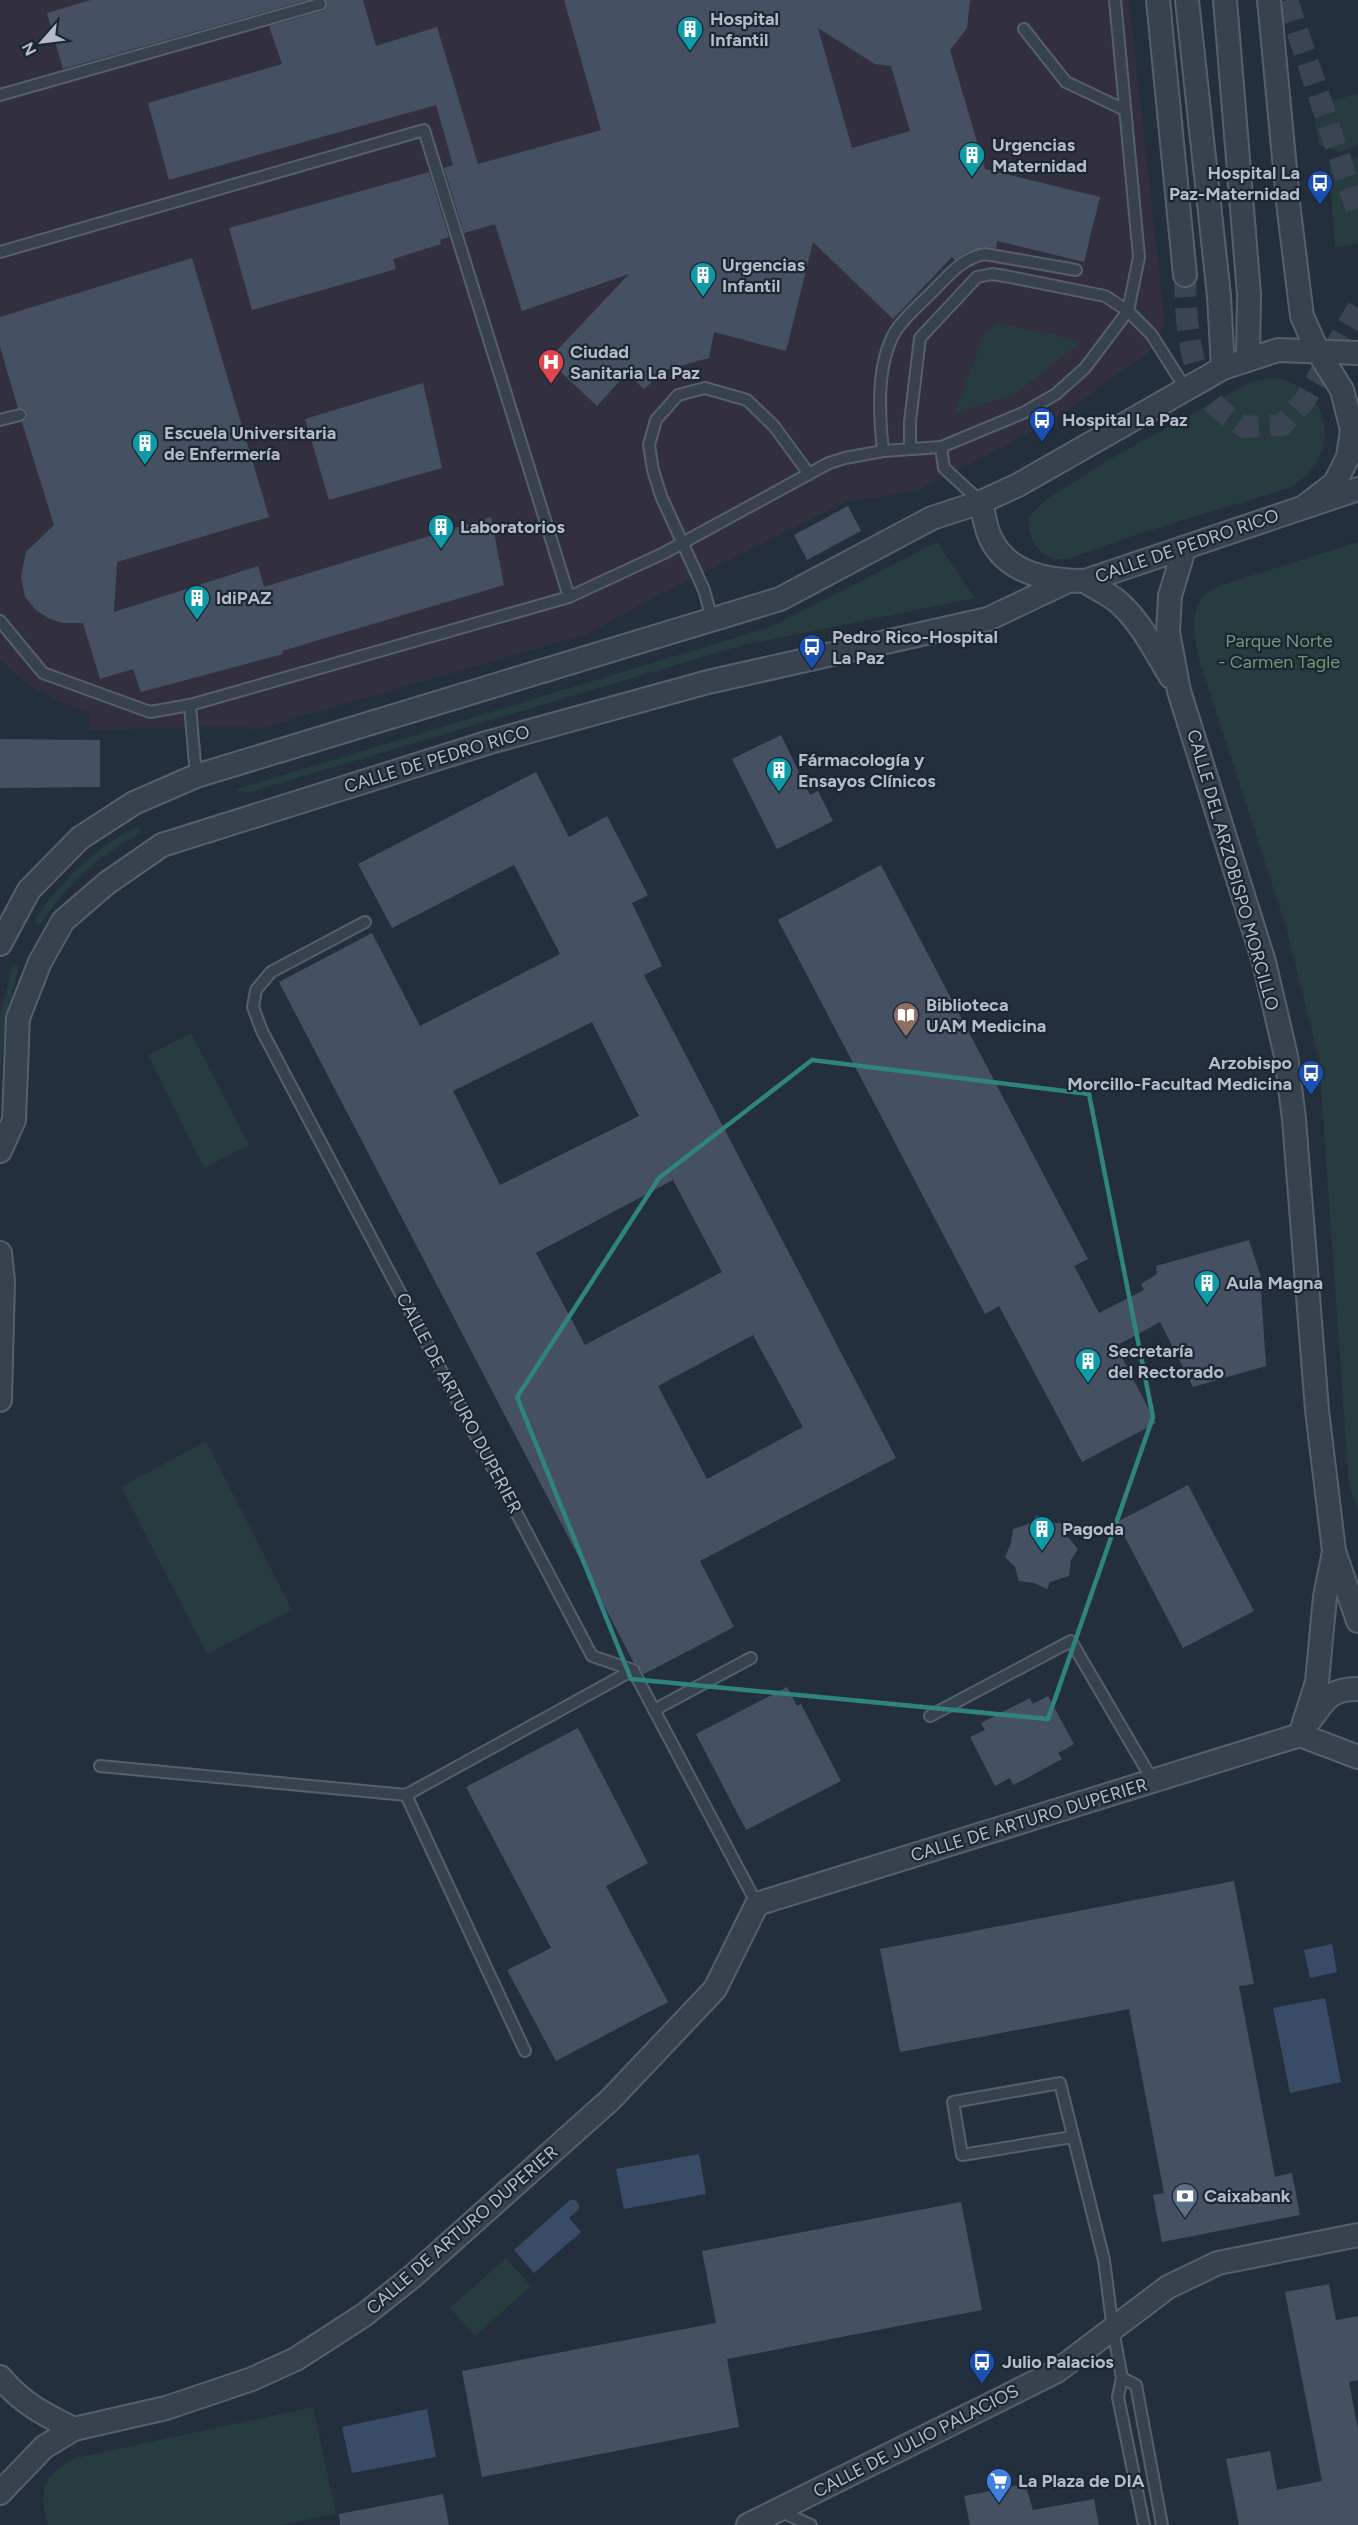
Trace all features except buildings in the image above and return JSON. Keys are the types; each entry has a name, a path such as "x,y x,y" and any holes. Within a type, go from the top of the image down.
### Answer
{"street":[{"path":"1158,0 1185,275"},
{"path":"1187,0 1219,296 1223,368"},
{"path":"1225,0 1249,294 1248,358"},
{"path":"1269,0 1297,288 1302,316 1317,350"},
{"path":"0,944 29,890 80,838 134,803 196,776 780,599 933,518 981,502 1018,485 1223,368 1278,350 1358,353"},
{"name":"CALLE DE PEDRO RICO","path":"1305,506 1335,483 1348,458 1352,430 1342,390 1317,350"},
{"name":"CALLE DE PEDRO RICO","path":"0,1151 14,1120 18,1018 40,962 63,921 107,883 162,845 489,742 685,688 810,657 988,619 1076,581 1184,549 1358,489"},
{"path":"981,502 990,537 1000,555 1016,568 1076,581"},
{"name":"CALLE DEL ARZOBISPO MORCILLO","path":"1184,549 1170,596 1168,632 1179,691 1261,952 1286,1056 1295,1130 1317,1410 1334,1551 1358,1621"},
{"name":"CALLE DEL ARZOBISPO MORCILLO","path":"1076,581 1116,601 1141,628 1179,691"},
{"path":"0,1253 3,1281 0,1400"},
{"name":"CALLE DEL ARZOBISPO MORCILLO","path":"1300,1735 1317,1682 1325,1597 1334,1551"},
{"path":"1358,1689 1343,1689 1326,1698 1300,1735 1358,1757"},
{"name":"CALLE DE ARTURO DUPERIER","path":"0,2493 44,2447 74,2428 166,2408 252,2379 296,2359 364,2315 413,2276 611,2099 715,1989 757,1904 1300,1735"},
{"name":"CALLE DE JULIO PALACIOS","path":"748,2525 1057,2371 1168,2287 1218,2262 1358,2235"},
{"path":"0,2377 11,2390 38,2412 74,2428"}],"lane":[{"path":"0,621 43,673 150,712 190,705 569,597 683,542 809,474 845,458 883,451 940,447 1023,413 1056,394 1085,368 1128,311 1139,257 1115,0"},
{"path":"0,95 320,4"},
{"path":"1024,29 1066,82 1125,110"},
{"path":"0,252 424,130 569,597"},
{"path":"883,451 880,426 886,353 896,331 956,267 974,256 985,254 1076,270"},
{"path":"910,449 910,422 920,338 976,277 992,274 1105,296 1128,311 1151,334 1186,389"},
{"path":"712,620 704,590 661,496 653,470 649,445 656,420 678,395 705,388 747,400 774,426 809,474"},
{"path":"0,420 20,414"},
{"path":"940,447 944,468 981,502"},
{"path":"190,705 196,776"},
{"name":"CALLE DE ARTURO DUPERIER","path":"365,922 271,972 256,990 253,1007 262,1031 592,1656 633,1670"},
{"path":"930,1716 1071,1641 1153,1781"},
{"path":"654,1710 752,1658"},
{"path":"100,1766 406,1795 633,1670 757,1904"},
{"path":"406,1795 525,2051"},
{"path":"1072,2137 962,2155 953,2102 1059,2083 1104,2260 1122,2378 1118,2397 1144,2525"},
{"path":"1122,2378 1136,2385 1162,2525"},
{"name":"CALLE DE JULIO PALACIOS","path":"778,2510 811,2525"}],"highlighted area":[{"path":"812,1060 1089,1094 1153,1417 1048,1719 631,1679 517,1397 659,1178"}],"shaded area":[{"name":"Ciudad Sanitaria La Paz","path":"0,0 1129,0 1165,324 1150,351 1054,420 917,491 846,502 672,588 587,634 254,730 244,726 90,730 89,712 58,701 28,685 0,660"}],"green space":[{"path":"1358,94 1358,145 1341,152 1319,145 1312,105"},
{"path":"1358,156 1358,244 1335,247 1329,167"},
{"path":"997,324 1044,332 1081,342 1015,394 954,413 985,334"},
{"path":"1270,378 1290,382 1308,394 1318,407 1324,422 1325,437 1321,453 1313,467 1301,480 1286,489 1141,533 1071,558 1052,558 1039,550 1031,535 1028,517 1044,501 1110,459 1250,382"},
{"path":"937,542 975,598 743,645 250,792 237,791 237,789 771,627"},
{"name":"Parque Norte - Carmen Tagle","path":"1358,542 1358,1510 1349,1486 1319,1059 1286,927 1199,659 1194,627 1199,604 1204,596 1219,586"},
{"path":"138,826 141,833 111,851 84,872 40,925 34,921 55,892 93,855"},
{"path":"13,964 19,967 6,1016 0,1081 0,1016"},
{"path":"191,1033 249,1145 204,1168 148,1055"},
{"path":"206,1441 292,1610 207,1654 121,1487"},
{"path":"506,2258 531,2286 475,2336 450,2308"},
{"path":"313,2407 336,2514 280,2525 48,2525 43,2501 46,2484 56,2471 76,2458"}],"water":[{"path":"1332,1944 1337,1972 1310,1978 1304,1950"},
{"path":"1325,1998 1341,2082 1290,2093 1273,2008"},
{"path":"699,2154 706,2194 624,2209 616,2169"},
{"path":"570,2200 575,2200 579,2205 579,2209 569,2218 581,2232 534,2273 514,2250"},
{"path":"427,2409 436,2457 352,2473 342,2427"}],"tunnel":[{"path":"1287,0 1358,213"},
{"path":"1185,275 1187,324 1197,371 1215,405 1244,427 1282,425 1305,400 1358,308"}],"place":[{"name":"Hospital Infantil","path":"690,52"},
{"name":"Urgencias Maternidad","path":"972,178"},
{"name":"Hospital La Paz-Maternidad","path":"1320,206"},
{"name":"Urgencias Infantil","path":"703,298"},
{"name":"Ciudad Sanitaria La Paz","path":"551,385"},
{"name":"Hospital La Paz","path":"1042,443"},
{"name":"Escuela Universitaria de Enfermería","path":"145,466"},
{"name":"Laboratorios","path":"441,550"},
{"name":"IdiPAZ","path":"197,621"},
{"name":"Pedro Rico-Hospital La Paz","path":"812,670"},
{"name":"Fármacología y Ensayos Clínicos","path":"779,793"},
{"name":"Biblioteca UAM Medicina","path":"906,1038"},
{"name":"Arzobispo Morcillo-Facultad Medicina","path":"1311,1096"},
{"name":"Aula Magna","path":"1207,1306"},
{"name":"Secretaría del Rectorado","path":"1088,1384"},
{"name":"Pagoda","path":"1042,1552"},
{"name":"Caixabank","path":"1185,2219"},
{"name":"Julio Palacios","path":"982,2385"},
{"name":"La Plaza de DIA","path":"999,2504"}]}
